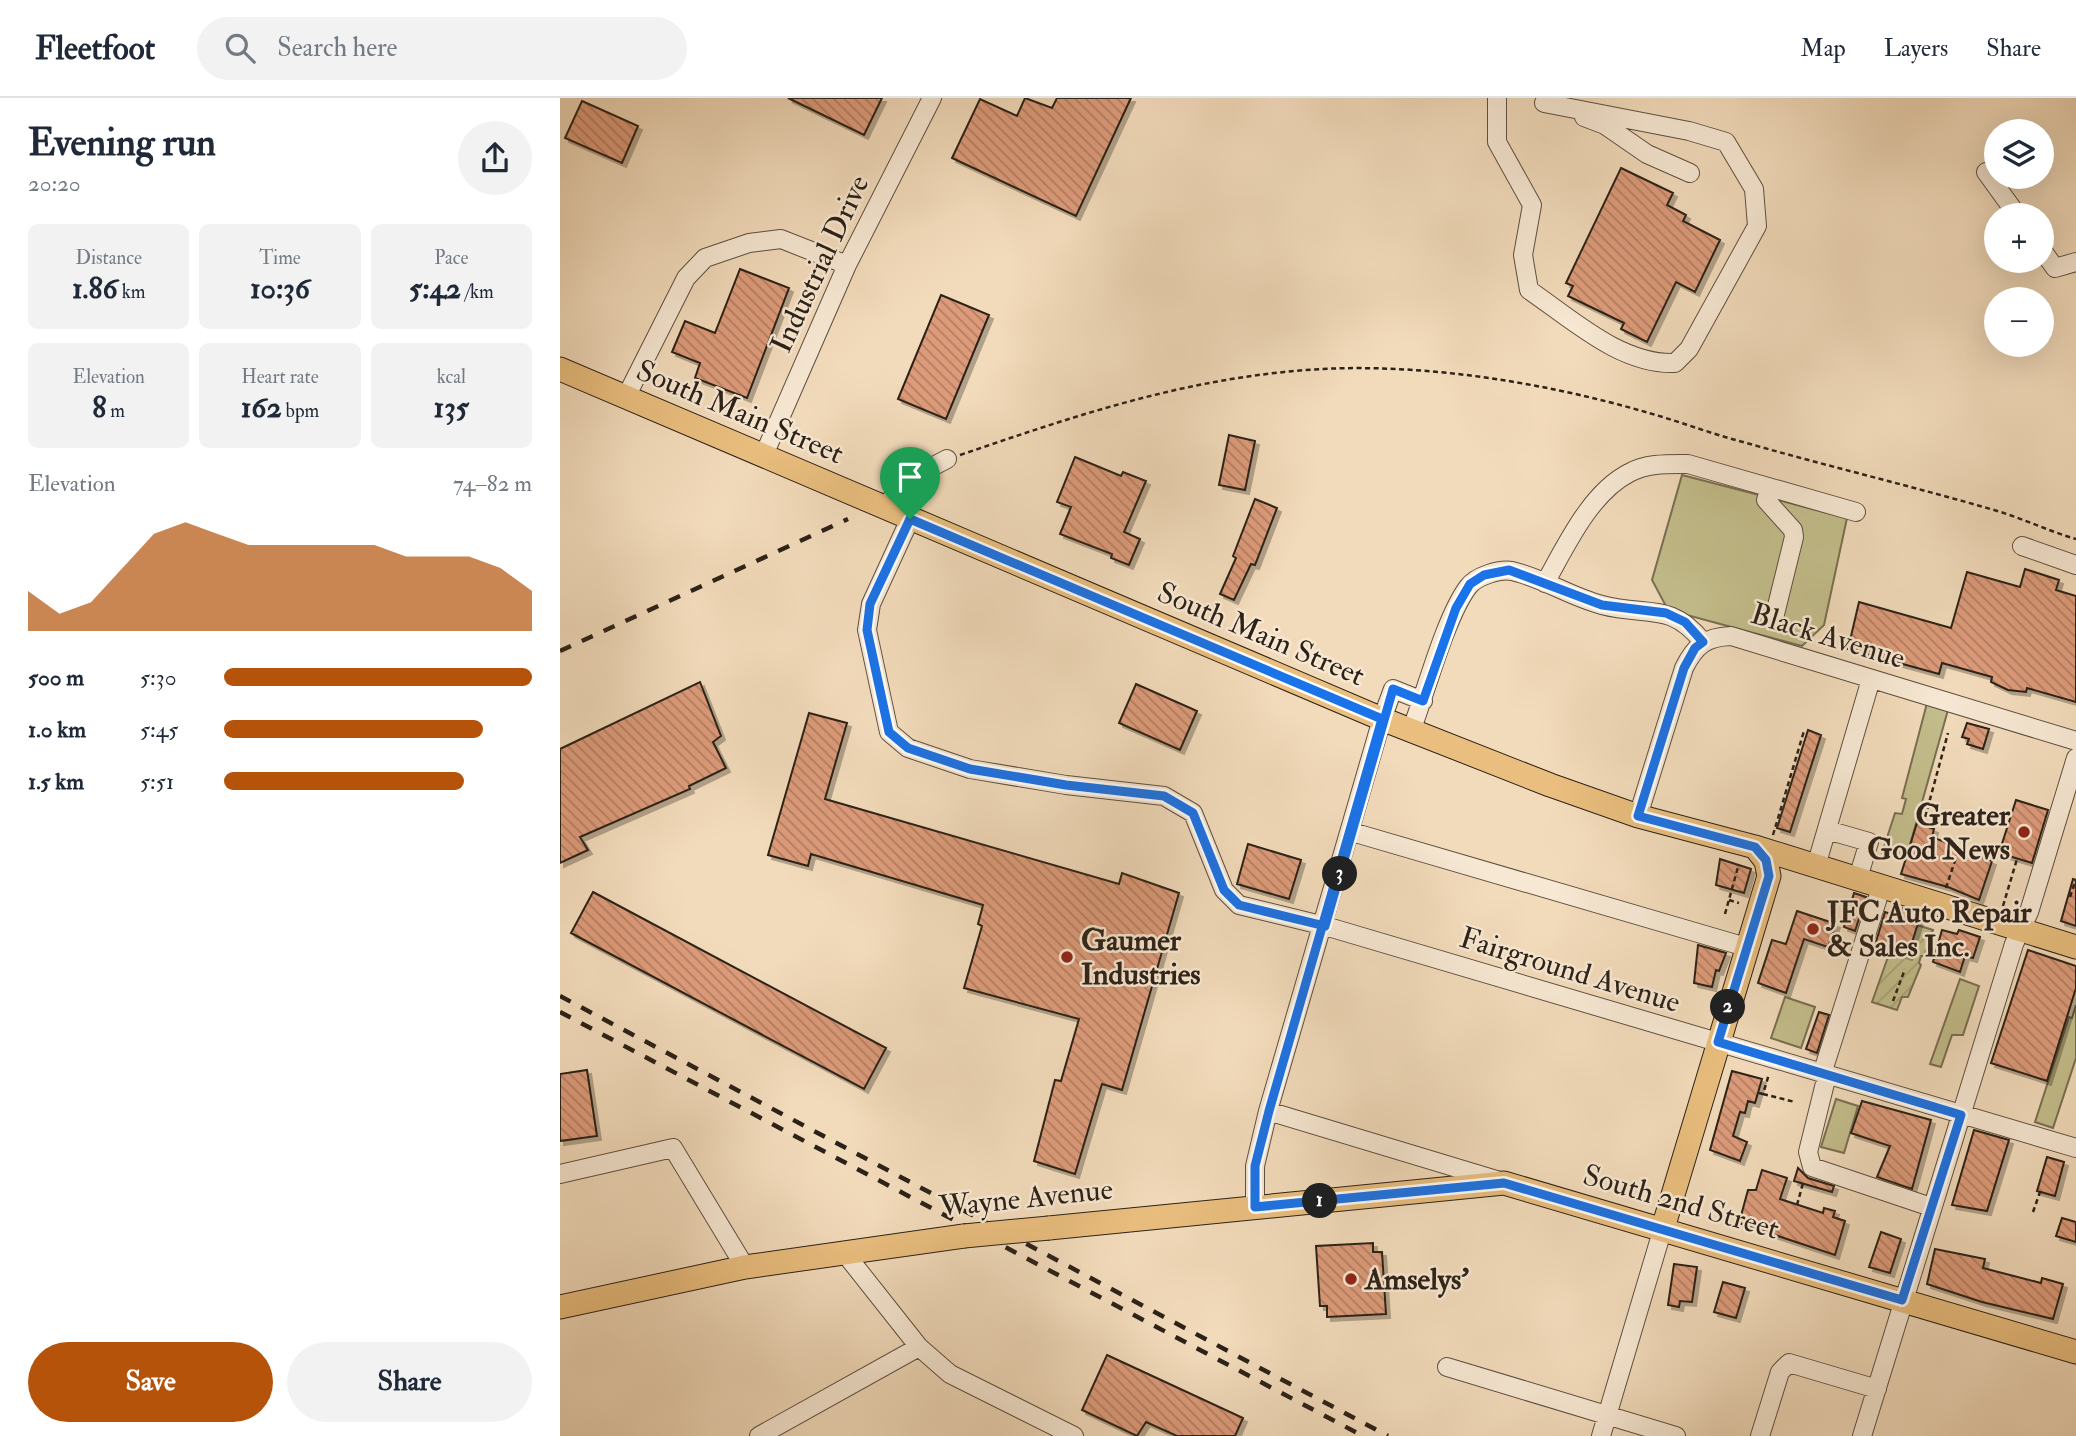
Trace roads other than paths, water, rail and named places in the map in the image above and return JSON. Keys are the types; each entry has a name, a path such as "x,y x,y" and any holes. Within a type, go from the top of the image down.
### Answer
{"main road":[{"name":"South Main Street","path":"560,369 1412,731 1638,816 1763,843 1792,859 1857,881 2076,947"},
{"path":"1763,843 1769,876"},
{"path":"1663,1228 1769,876 1780,864 1792,859"},
{"name":"South 2nd Street","path":"1504,1183 2076,1351"},
{"name":"Wayne Avenue","path":"560,1307 745,1267 842,1251 964,1236 1504,1183"}],"street":[{"name":"Industrial Drive","path":"763,457 847,265 932,98"},
{"path":"1497,98 1497,142 1532,205 1523,255 1530,290 1617,349 1654,364 1675,363 1689,349 1757,226 1754,189 1726,142 1689,131 1540,100"},
{"path":"1540,100 1605,125 1647,154 1690,173"},
{"path":"626,397 686,278 705,258 749,243 782,239 847,265"},
{"path":"2054,267 2076,262"},
{"path":"886,509 900,484 947,459"},
{"path":"1545,583 1585,516 1605,493 1629,473 1660,464 1688,464 1856,512"},
{"path":"1770,488 1766,500 1793,530 1794,537 1774,618"},
{"name":"Fairground Avenue","path":"910,519 870,604 867,630 889,732 908,748 970,769 1066,785 1164,796 1193,813 1224,890 1239,905 1325,926 2076,1148"},
{"path":"2022,547 2076,565"},
{"path":"1412,731 1456,608 1470,584 1484,575 1509,570 1602,605 1666,613 1685,622 1703,642 1695,648 1684,668 1638,816"},
{"name":"Black Avenue","path":"1703,642 1712,637 1731,636 2076,741"},
{"path":"1816,866 1871,678"},
{"path":"1255,1207 1255,1166 1269,1111 1325,926 1382,719 1393,689 1423,701"},
{"path":"1862,1436 1931,1207 2020,931 2029,912 2076,758"},
{"path":"1827,830 1869,842 1857,881"},
{"path":"1352,832 1746,947"},
{"path":"1881,888 1825,1074 1808,1152 1812,1167 1931,1207"},
{"name":"South 2nd Street","path":"1269,1111 1504,1183"},
{"path":"560,1174 673,1148 745,1267"},
{"path":"1601,1436 1663,1228"},
{"path":"842,1251 919,1347 950,1374 1074,1436"},
{"path":"759,1436 919,1347"},
{"path":"1760,1436 1780,1372 1789,1363 1877,1389"},
{"path":"1447,1367 1676,1436"}],"railway":[{"path":"560,651 848,519"},
{"path":"560,996 1388,1436"},
{"path":"560,1012 1363,1436"}],"place":[{"name":"Greater Good News","path":"2024,832"},
{"name":"JFC Auto Repair & Sales Inc.","path":"1813,929"},
{"name":"Gaumer Industries","path":"1067,957"},
{"name":"Amselys'","path":"1351,1279"}]}
